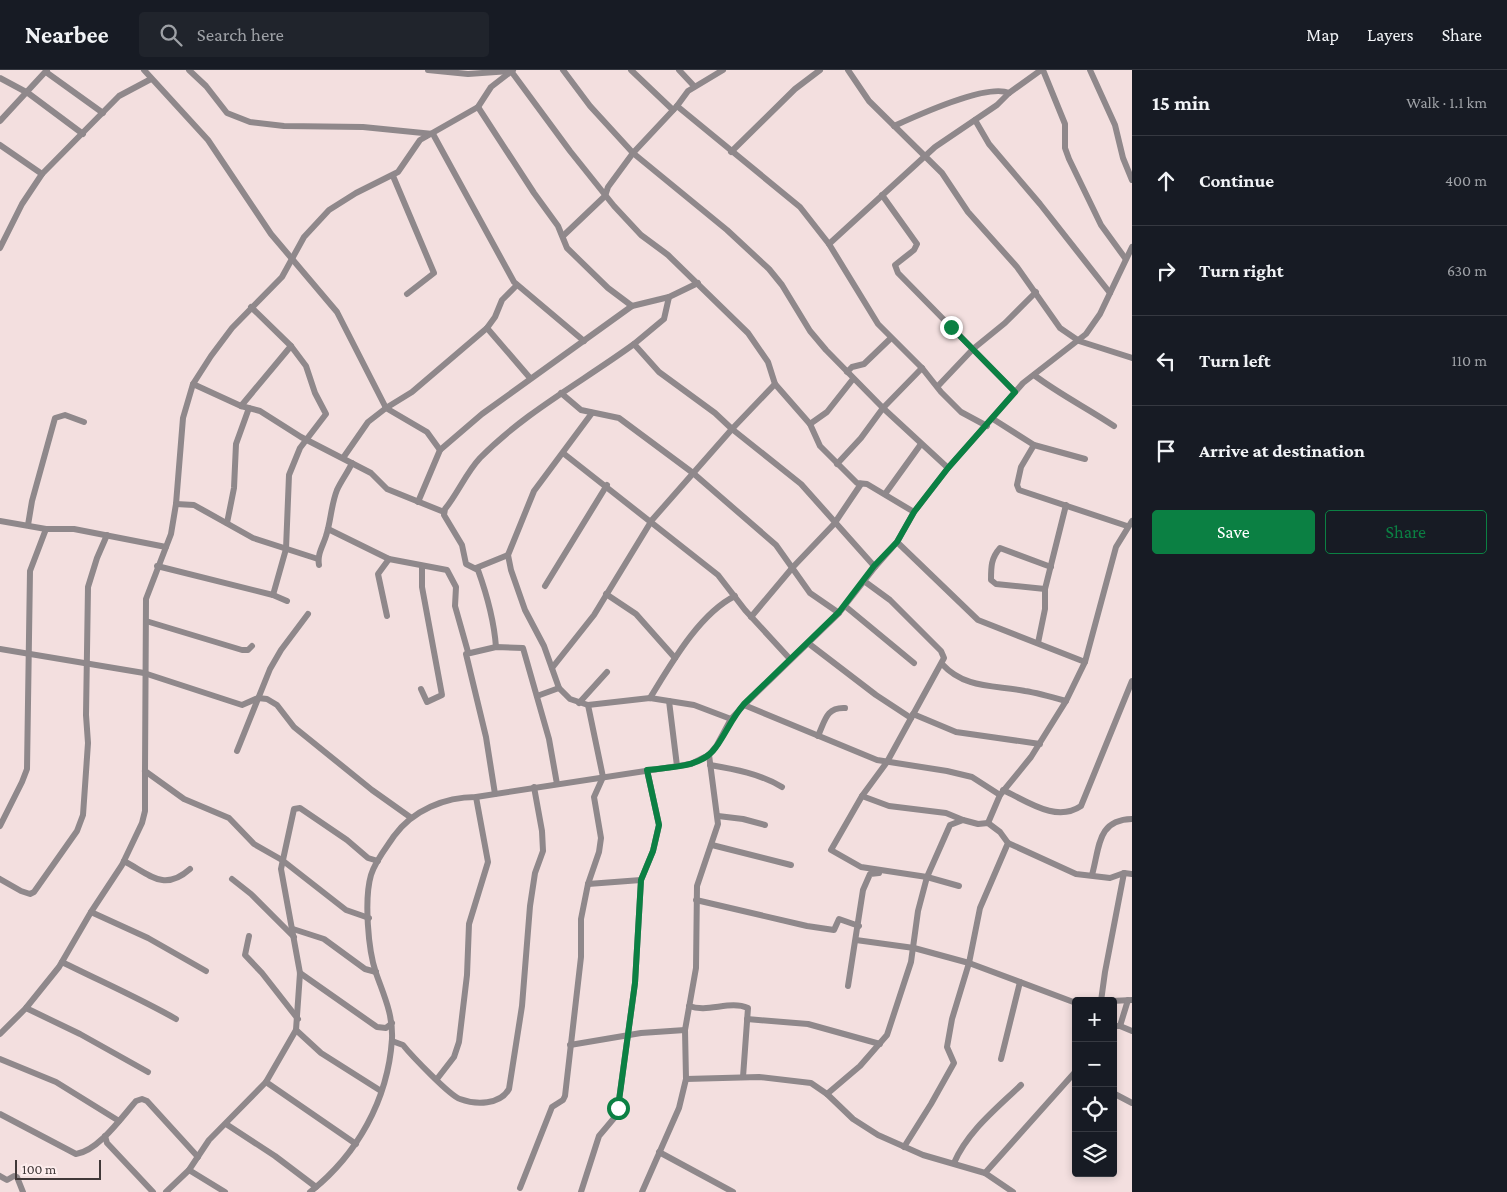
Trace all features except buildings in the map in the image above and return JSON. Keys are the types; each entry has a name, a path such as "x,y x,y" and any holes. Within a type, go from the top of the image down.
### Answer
{"street":[{"path":"144,70 208,140 292,261 337,312 386,408 427,432 440,450"},
{"path":"189,70 206,86 227,112 250,122 284,126 362,127 432,134"},
{"path":"428,70 468,74 512,71"},
{"path":"563,70 590,106 633,153 727,230 769,269 810,330 853,379 948,468"},
{"path":"631,70 675,108 788,197 830,244 868,309 890,338 922,368 941,392 961,412 987,426"},
{"path":"680,70 694,86"},
{"path":"563,236 606,196 608,186 633,153 694,86 723,70"},
{"path":"731,152 795,89 820,70"},
{"path":"848,70 869,101 942,172 968,212 1036,292 1050,316 1060,328 1079,341 1132,358"},
{"path":"830,244 925,156 956,131 997,105 1009,93 1042,70 1065,124 1065,148 1069,159 1101,225 1125,258"},
{"path":"1090,70 1115,125 1123,158 1132,180"},
{"path":"0,122 46,71 103,113"},
{"path":"0,1034 26,1008 62,962 124,861 142,823 147,794 144,771 146,599 166,546 176,504 183,418 193,384 211,356 252,307 282,277 304,237 329,210 356,193 393,176 402,168 420,140 478,107 491,87 512,71"},
{"path":"512,71 606,196 641,235 698,283 730,314 758,347 768,362 775,384 810,424 820,446 837,464 861,484 867,484 914,512"},
{"path":"0,78 28,93 83,134"},
{"path":"0,248 22,204 42,174 126,90 151,79"},
{"path":"894,126 954,101 997,91 1009,93"},
{"path":"478,107 563,236 571,252 608,288 632,306"},
{"path":"975,120 989,144 1040,204 1110,293"},
{"path":"432,134 517,285 584,341"},
{"path":"0,145 42,174"},
{"path":"393,176 434,273 407,294"},
{"path":"882,195 917,244 914,250 895,265 898,273 1015,392"},
{"path":"310,1192 345,1160 376,1108 381,1091 392,1040 392,1023 386,995 376,972 369,918 370,878 378,860 410,818 454,798 476,797 691,764 709,755 717,745 731,719 744,704 845,606 874,566 897,542 914,512 948,468 1015,392 1079,341 1100,314 1125,258 1132,248"},
{"path":"418,502 440,450 482,414 632,306 669,297 698,283"},
{"path":"343,458 362,428 386,408 412,392 487,328 495,317 502,300 517,285"},
{"path":"938,386 973,349 1036,292"},
{"path":"444,512 478,460 531,413 634,344 664,319 669,297"},
{"path":"252,307 291,346 306,366 315,393 326,414 300,448 289,475 286,549 273,595"},
{"path":"487,328 530,378"},
{"path":"847,372 852,367 864,364 890,338"},
{"path":"634,344 659,372 715,413 732,429 801,484 834,524 874,566"},
{"path":"240,406 291,346"},
{"path":"837,464 861,438 883,408 922,368"},
{"path":"1034,375 1060,394 1086,407 1114,426"},
{"path":"810,424 827,412 853,379"},
{"path":"193,384 240,406 260,411 307,440 374,475 387,489 444,512 462,545 466,564 476,568 486,590 496,647"},
{"path":"552,668 579,636 652,520 732,429 775,384"},
{"path":"561,393 574,406 592,413 619,418 693,473 776,545 810,593 839,612"},
{"path":"227,523 234,488 238,437 249,408"},
{"path":"592,413 534,491 508,555 511,570 525,610 544,646 559,688 570,699 588,705 650,698 694,705 731,719"},
{"path":"28,525 32,501 55,418 65,415 84,422"},
{"path":"993,419 1034,445 1085,459"},
{"path":"885,494 921,444"},
{"path":"988,823 1001,793 1040,744 1066,701 1084,662 1116,547 1130,523 1066,506 1019,490 1017,485 1021,467 1034,445"},
{"path":"563,453 652,520 718,575 751,617 790,659"},
{"path":"176,504 194,505 253,538 319,562 337,488 345,479 352,463"},
{"path":"751,617 793,567 834,524 861,484"},
{"path":"545,586 607,485"},
{"path":"1038,643 1045,609 1045,589 1066,506"},
{"path":"0,521 46,529 74,529 166,546"},
{"path":"0,826 27,769 30,571 46,529"},
{"path":"328,529 389,559 422,567 444,569 450,572 456,587 455,606 468,652 466,654 486,737 495,794"},
{"path":"0,879 21,892 30,894 77,831 83,815 88,743 86,715 88,587 94,566 107,535"},
{"path":"897,542 978,620 1084,662"},
{"path":"1045,589 996,584 991,580 991,565 994,555 1000,548 1051,567"},
{"path":"476,568 508,555"},
{"path":"387,616 378,574 389,559"},
{"path":"157,566 273,595 287,601"},
{"path":"421,689 426,702 442,695 422,586 422,567"},
{"path":"864,581 890,600 944,655 942,664 887,762 862,796 830,847 831,850 857,865 882,872 927,877 959,886"},
{"path":"606,594 636,614 675,658"},
{"path":"650,698 675,658 714,609 735,596"},
{"path":"845,606 914,663"},
{"path":"237,751 270,669 281,650 308,614"},
{"path":"146,621 242,650 248,650 252,646"},
{"path":"808,643 876,695 912,716 956,732 1040,744"},
{"path":"468,652 496,647 523,648 549,740 557,784"},
{"path":"0,649 144,673 237,704 247,704 258,698 267,699 277,704 294,727 410,818"},
{"path":"942,664 960,679 974,685 1024,690 1066,701"},
{"path":"579,703 607,672"},
{"path":"744,704 870,757 887,762 963,775 1001,793 1051,812 1066,813 1081,806 1132,681"},
{"path":"537,696 559,688"},
{"path":"669,701 677,766"},
{"path":"520,1188 535,1146 547,1125 552,1107 565,1098 570,1044 577,1007 581,957 580,928 588,884 599,852 600,838 594,797 603,777 588,705"},
{"path":"818,736 831,710 845,708"},
{"path":"642,1192 679,1108 686,1079 685,1030 696,968 697,886 712,845 718,816 709,755"},
{"path":"710,765 733,769 771,780 782,787"},
{"path":"581,1192 599,1136 616,1116 635,983 641,880 653,851 659,825 647,770"},
{"path":"144,771 184,799 229,818 254,844 282,860 346,910 369,918"},
{"path":"392,1040 402,1045 458,1099 481,1102 497,1101 506,1096 510,1089 522,1006 530,906 535,873 543,851 542,831 534,787"},
{"path":"862,796 889,806 946,813 963,820 988,823 1000,832 1008,843 1072,873 1110,878 1124,873 1132,874"},
{"path":"438,1079 454,1057 459,1042 468,975 469,924 488,862 476,797"},
{"path":"166,1192 189,1170 209,1140 266,1082 296,1030 300,973 281,869 292,811 297,808 347,840 368,858 378,860"},
{"path":"718,816 743,819 765,825"},
{"path":"1092,875 1103,833 1108,825 1116,821 1132,819"},
{"path":"826,1094 860,1066 880,1044 891,1026 914,948 918,911 927,877 950,825 963,820"},
{"path":"904,1146 954,1063 947,1047 947,1042 969,963 980,908 1008,843"},
{"path":"712,845 791,865"},
{"path":"124,861 155,878 167,882 180,879 190,870"},
{"path":"848,986 864,887 870,874 882,872"},
{"path":"1102,997 1124,873"},
{"path":"232,879 251,894 294,937"},
{"path":"588,884 641,880"},
{"path":"696,900 807,926 834,930 839,919 859,926"},
{"path":"91,912 148,938 206,972"},
{"path":"293,928 324,939 365,969 376,972"},
{"path":"248,936 244,955 262,973 298,1019"},
{"path":"856,940 914,948 969,963 1072,1002"},
{"path":"62,962 116,989 132,994 176,1019"},
{"path":"300,973 377,1027 386,1028 392,1023"},
{"path":"1001,1059 1020,982"},
{"path":"1117,1001 1130,1000 1117,1026 1132,1031"},
{"path":"689,1006 701,1009 747,1007 743,1077"},
{"path":"26,1008 80,1034 148,1072"},
{"path":"747,1020 808,1024 880,1044"},
{"path":"296,1030 321,1053 381,1091"},
{"path":"570,1044 627,1037 641,1033 685,1030"},
{"path":"0,1059 56,1082 119,1120"},
{"path":"985,1172 1072,1075"},
{"path":"686,1079 743,1077 811,1083 853,1119 878,1135 923,1155 985,1172 1013,1192"},
{"path":"266,1082 356,1144"},
{"path":"954,1163 958,1153 987,1116 1021,1085"},
{"path":"1117,1095 1132,1103"},
{"path":"0,1114 76,1154 82,1153 96,1145 136,1101 147,1101 198,1157"},
{"path":"226,1124 275,1156 316,1187"},
{"path":"105,1136 107,1143 153,1192"},
{"path":"659,1152 732,1192"},
{"path":"189,1170 224,1192"},
{"path":"0,1176 7,1180 17,1176 23,1192"}],"route":[{"path":"618,1108 635,983 635,953 641,880 653,851 659,825 647,770 691,764 709,755 717,745 731,719 744,704 845,606 874,566 897,542 914,512 948,468 1015,392 951,327"}]}
